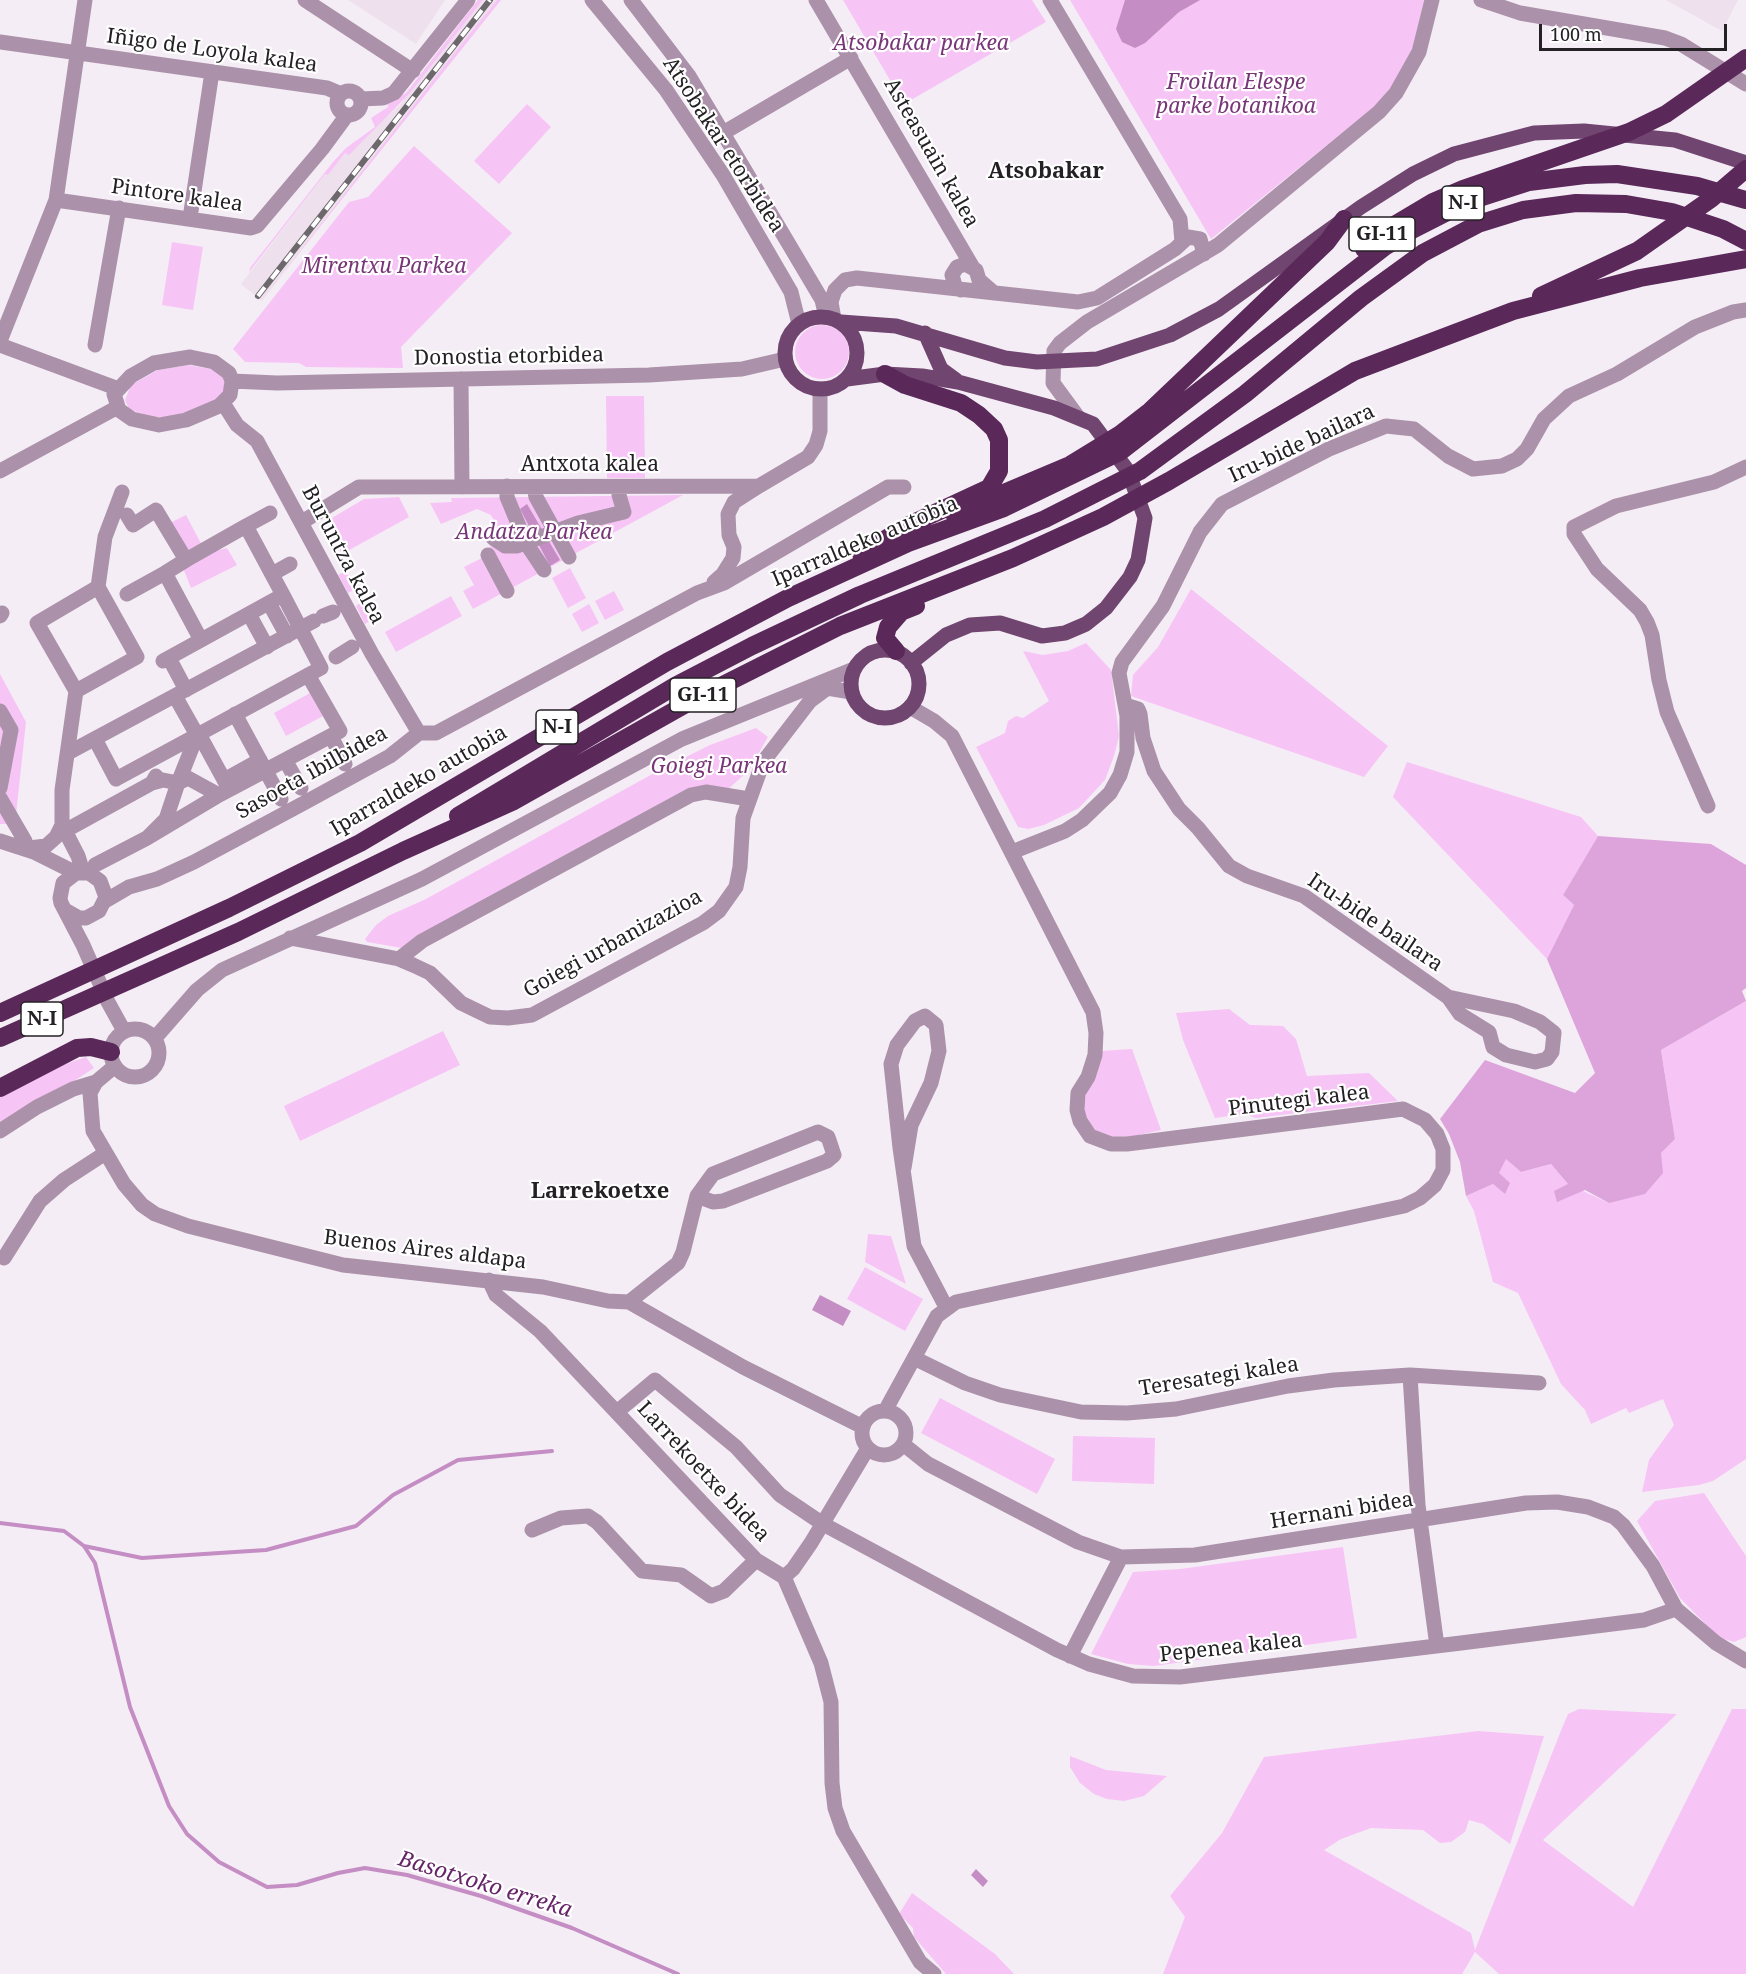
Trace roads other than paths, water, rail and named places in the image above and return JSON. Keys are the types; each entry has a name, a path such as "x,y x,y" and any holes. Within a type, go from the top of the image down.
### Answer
{"highway":[{"name":"GI-11","path":"1228,370 1329,277 1391,227 1433,202 1463,189 1629,132 1666,114 1746,58"},
{"name":"GI-11","path":"403,851 514,801 695,699 840,626 1013,558 1103,517 1191,469 1355,371 1513,311 1637,251 1712,199 1746,169"},
{"name":"N-I","path":"1155,416 1228,370 1386,246 1441,214 1497,191 1557,178 1617,174 1697,186 1746,200"},
{"name":"N-I","path":"0,1038 238,932 403,851 531,771 675,686 752,646 860,595 1045,519 1140,471 1177,446 1361,298 1423,253 1478,224 1523,210 1576,203 1626,204 1672,212 1723,229 1746,241"},
{"path":"865,551 1073,470 1119,435 1155,416 1327,242 1344,219"},
{"path":"1513,311 1640,278 1746,259"},
{"path":"739,623 907,526 989,488 999,471 999,440 994,429 980,415 961,403 905,385 885,374"},
{"name":"Iparraldeko autobia","path":"0,1012 229,908 360,843 667,662 739,623 848,569 908,543 1004,508 1073,470"},
{"path":"896,651 885,638 888,627 901,612 994,572 1013,558"},
{"path":"0,1088 77,1048 91,1047 113,1059"}],"main road":[{"path":"912,663 946,634 970,625 999,623 1042,636 1065,633 1086,624 1121,592 1138,560 1145,518 1128,471 1101,431 1078,417 958,382 922,376 885,374 847,379 832,387 820,389 806,386 791,373 785,359 790,334 799,324 808,319 834,319 896,326 1005,358 1036,362 1097,359 1170,335 1195,323 1219,309 1344,219 1413,174 1454,154 1534,133 1584,131 1675,140 1746,163"},
{"path":"834,319 853,335 858,350 856,363 847,379"},
{"path":"925,333 933,346 941,369 958,382"},
{"path":"886,650 896,651 912,663 919,680 915,699 910,707 892,717 871,715 862,710 851,692 854,669 867,654 886,650"}],"street":[{"name":"Iñigo de Loyola kalea","path":"77,53 85,0"},
{"path":"305,0 416,67"},
{"path":"361,99 357,113 347,115 339,109 338,99 341,94 354,92 361,99 383,98 394,93 468,0"},
{"name":"Atsobakar etorbidea","path":"592,0 666,90 723,175 791,292 799,324"},
{"name":"Atsobakar etorbidea","path":"632,0 679,60 834,319"},
{"name":"Asteasuain kalea","path":"816,0 851,58 971,281"},
{"path":"1050,0 1179,219 1182,242"},
{"path":"1078,417 1053,383 1054,351 1064,339 1204,254 1237,231 1379,112 1396,93 1419,52 1432,0"},
{"path":"1481,0 1520,13 1647,34 1681,44 1746,84"},
{"name":"Iñigo de Loyola kalea","path":"0,42 327,88 341,94"},
{"path":"77,53 56,200 0,343 116,388"},
{"path":"723,133 851,58"},
{"path":"190,218 212,72"},
{"name":"Pintore kalea","path":"56,200 251,228 256,226 322,149 347,115"},
{"path":"95,345 119,208"},
{"path":"834,319 831,303 835,290 845,280 971,281 996,294 1078,302 1097,298 1188,237 1200,239 1204,254"},
{"path":"1097,298 1101,309 1108,311"},
{"name":"Iru-bide bailara","path":"1012,852 1065,831 1082,820 1110,793 1120,775 1127,752 1125,705 1119,673 1122,662 1163,606 1200,532 1222,504 1329,449 1386,426 1414,429 1448,456 1473,469 1502,466 1517,459 1527,449 1544,419 1569,396 1617,374 1695,327 1733,312 1746,310"},
{"path":"177,358 214,362 223,366 232,381 230,395 223,403 193,418 159,425 132,419 118,407 114,394 116,388 142,368 177,358"},
{"name":"Donostia etorbidea","path":"232,381 649,375 742,369 785,359"},
{"path":"461,379 462,487"},
{"path":"756,562 744,551 734,546 729,535 728,514 734,502 808,457 816,445 820,431 820,389"},
{"name":"Buruntza kalea","path":"223,403 237,425 257,441 363,639 418,734"},
{"path":"0,471 118,407"},
{"path":"1708,806 1667,712 1659,680 1653,635 1647,622 1640,610 1597,570 1574,534 1574,527 1581,521 1616,506 1714,482 1746,467"},
{"path":"507,486 507,497 526,543 544,570"},
{"name":"Antxota kalea","path":"302,522 359,487 759,486"},
{"path":"534,487 536,496 569,557"},
{"name":"Sasoeta ibilbidea","path":"105,901 129,887 172,872 285,813 390,756 418,734 436,733 702,591 724,583 756,562 888,487 904,487"},
{"path":"76,691 137,657 98,587 105,537 122,492"},
{"path":"493,538 505,546 517,546 556,531 626,518 620,495"},
{"path":"127,515 133,525 156,510 186,560"},
{"path":"127,594 270,513"},
{"path":"95,739 116,779 321,669 311,623 283,595 246,526"},
{"name":"Sasoeta ibilbidea","path":"702,591 723,574 733,558 734,546"},
{"path":"488,555 507,591"},
{"path":"272,574 290,564"},
{"path":"165,573 201,640"},
{"path":"83,945 86,928 105,901 105,888 88,872 78,856 67,826 62,790 76,691 37,623 98,587"},
{"path":"224,788 166,659 283,595"},
{"path":"268,603 311,623"},
{"path":"249,614 267,647"},
{"path":"68,753 311,623"},
{"path":"336,657 352,647"},
{"path":"155,1038 197,990 222,970 456,862 623,768 714,723 854,669"},
{"path":"63,883 88,872 147,838 263,765 285,760 340,731 308,675"},
{"path":"772,701 811,688 829,687 851,692"},
{"name":"Goiegi urbanizazioa","path":"290,938 399,959 430,973 461,1003 476,1012 508,1018 532,1015 703,923 719,911 736,887 740,867 743,818 763,762 810,701 829,687"},
{"path":"772,701 785,710 792,722"},
{"name":"Iru-bide bailara","path":"1125,705 1138,709 1143,738 1154,771 1179,810 1198,828 1229,866 1247,876 1304,896 1448,997 1460,1014 1489,1032 1493,1047 1506,1055 1535,1062 1547,1059 1552,1052 1554,1034 1540,1022 1514,1011 1448,997"},
{"name":"Pinutegi kalea","path":"910,707 934,721 952,736 1093,1012 1096,1033 1095,1055 1088,1077 1078,1093 1077,1110 1080,1121 1090,1136 1111,1144 1127,1144 1403,1109 1425,1120 1437,1134 1443,1149 1443,1170 1435,1185 1420,1198 1404,1206 959,1301 946,1307"},
{"path":"0,711 12,730 0,788"},
{"path":"235,714 281,799"},
{"path":"147,838 166,819 198,734"},
{"path":"331,736 345,764"},
{"path":"151,760 159,772 152,783"},
{"path":"285,760 301,788"},
{"path":"0,841 46,846 67,826 152,783 163,780 178,783 188,778 224,788"},
{"path":"399,959 422,941 691,795 706,792 749,799"},
{"path":"0,798 24,845 51,860 129,887"},
{"path":"51,860 63,883 60,898 65,910 124,1031"},
{"path":"65,910 79,918 94,915"},
{"path":"340,917 335,936 340,949"},
{"path":"885,1411 937,1316 946,1307 914,1246 904,1168 896,1100 893,1055 915,1021 925,1016 936,1025 939,1051 931,1083 920,1104 906,1146 904,1168"},
{"path":"0,1131 67,1092 96,1082 113,1059 116,1038 124,1031 144,1030 155,1038 159,1055 150,1072 133,1077 121,1072 113,1059"},
{"name":"Buenos Aires aldapa","path":"96,1082 90,1093 90,1117 93,1131 104,1154 133,1195 155,1214 343,1265 543,1287 608,1301 628,1302 743,1367 863,1427"},
{"path":"896,1100 906,1106 920,1104"},
{"path":"628,1302 678,1263 683,1252 697,1196 713,1174 725,1167 818,1132 828,1137 834,1155 827,1161 723,1201 713,1202 697,1196"},
{"path":"4,1258 27,1218 45,1196 104,1154"},
{"name":"Larrekoetxe bidea","path":"489,1280 490,1287 496,1295 540,1331 618,1411 756,1560 784,1577"},
{"name":"Teresategi kalea","path":"914,1358 965,1383 1000,1395 1081,1412 1127,1413 1176,1409 1300,1385 1410,1375 1539,1383"},
{"path":"1410,1375 1420,1520 1437,1646"},
{"name":"Pepenea kalea","path":"618,1411 655,1380 736,1447 780,1494 823,1524 1070,1656 1111,1672 1156,1678 1644,1620 1676,1609"},
{"path":"885,1411 901,1420 905,1432 903,1444 893,1453 886,1455 873,1452 868,1448 862,1435 863,1427 871,1415 885,1411"},
{"name":"Hernani bidea","path":"903,1444 928,1464 1078,1542 1121,1557 1195,1555 1526,1503 1557,1502 1588,1507 1614,1517 1633,1536 1676,1609 1716,1643 1746,1661"},
{"path":"868,1448 823,1524 793,1569 784,1577 821,1663 831,1702 832,1783 835,1808 843,1831 920,1962 934,1974"},
{"path":"532,1530 561,1518 588,1516 597,1522 642,1571 681,1575 711,1596 724,1591 756,1560"},
{"path":"1070,1656 1121,1557"}],"waterway":[{"path":"84,1546 142,1558 266,1550 356,1526 393,1495 458,1460 552,1451"},
{"name":"Basotxoko erreka","path":"0,1523 64,1531 84,1546 95,1563 130,1707 169,1806 187,1834 219,1862 267,1887 297,1885 365,1868 407,1875 481,1896 572,1928 678,1974"}],"railway":[{"path":"258,296 490,0"}],"district":[{"name":"Atsobakar","path":"1046,172"},
{"name":"Larrekoetxe","path":"600,1192"}],"park label":[{"name":"Atsobakar parkea","path":"921,44"},
{"name":"Froilan Elespe parke botanikoa","path":"1236,95"},
{"name":"Mirentxu Parkea","path":"384,267"},
{"name":"Andatza Parkea","path":"534,533"},
{"name":"Goiegi Parkea","path":"719,767"}]}
